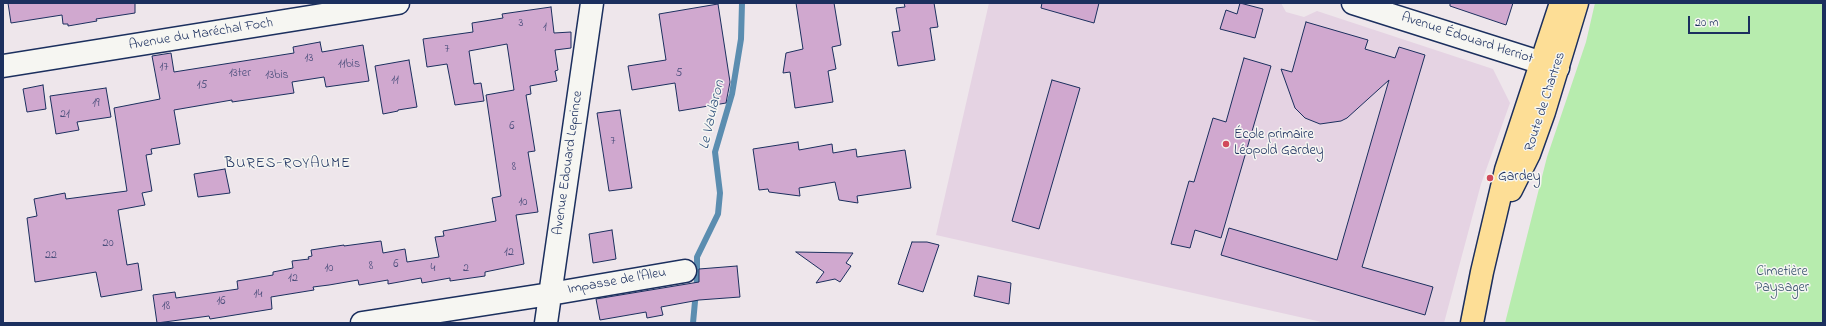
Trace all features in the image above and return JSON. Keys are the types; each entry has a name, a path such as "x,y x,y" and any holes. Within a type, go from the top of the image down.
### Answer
{"main road":[{"name":"Route de Chartres","path":"1472,323 1482,272 1496,218 1529,154 1549,66 1561,3"},
{"name":"Route de Chartres","path":"1549,66 1577,3"}],"street":[{"name":"Avenue du Maréchal Foch","path":"3,66 398,3"},
{"name":"Avenue Edouard Leprince","path":"546,323 592,3"},
{"name":"Avenue Édouard Herriot","path":"1353,3 1549,66"},
{"name":"Impasse de l'Aleu","path":"362,323 550,294 685,271"}],"shaded area":[{"name":"École primaire Léopold Gardey","path":"989,3 1281,3 1286,12 1304,17 1317,11 1493,69 1510,103 1481,184 1444,323 1326,323 936,235"}],"green space":[{"name":"Cimetière Paysager","path":"1595,3 1823,3 1823,323 1505,323 1547,157 1586,42"}],"building":[{"path":"8,3 135,3 135,13 96,19 97,21 68,26 68,24 63,24 62,15 11,23"},
{"path":"796,3 834,3 841,45 832,47 836,69 828,71 833,102 795,108 790,72 783,73 786,53 803,49"},
{"path":"904,3 934,3 938,27 930,28 935,60 898,66 892,32 900,31 896,8 905,7"},
{"path":"1042,3 1099,3 1094,23 1041,8"},
{"path":"1240,3 1263,9 1255,38 1220,29 1226,10 1237,14"},
{"path":"1450,3 1513,3 1506,25 1450,6"},
{"path":"718,4 730,82 726,103 679,111 675,83 632,90 628,66 666,60 659,14"},
{"path":"551,7 554,33 571,32 571,48 555,50 558,70 555,71 557,81 530,86 531,94 526,95 535,151 528,152 538,212 516,215 524,264 485,272 485,276 450,281 450,278 422,283 421,278 388,284 388,280 359,285 358,280 313,287 314,290 271,297 272,309 210,319 209,316 157,323 153,295 175,292 176,298 238,289 237,281 273,275 273,272 293,268 292,261 309,259 308,257 312,256 311,250 344,245 381,241 383,253 405,249 407,262 439,257 435,237 444,236 443,231 496,221 492,198 501,196 486,95 514,90 507,44 469,51 474,84 481,83 484,101 455,105 447,64 427,67 423,39 473,32 472,23 503,18 502,14"},
{"path":"1306,22 1368,40 1365,49 1395,58 1399,47 1425,55 1362,267 1433,287 1425,315 1221,255 1229,228 1337,260 1389,80 1347,118 1341,121 1320,124 1305,118 1295,108 1281,69 1292,72"},
{"path":"320,42 322,52 363,45 369,81 326,87 324,77 292,82 294,93 232,102 232,100 174,110 180,144 151,149 152,154 146,155 152,191 142,193 145,205 118,210 127,265 138,263 142,290 101,297 96,272 35,282 27,218 37,216 34,199 65,193 66,199 127,191 114,108 160,99 152,56 171,53 174,72 294,53 293,47"},
{"path":"1244,58 1271,66 1221,238 1195,230 1190,248 1171,244 1189,181 1194,182 1213,118 1226,122"},
{"path":"409,60 417,107 383,114 375,66"},
{"path":"1052,80 1080,88 1039,229 1012,221"},
{"path":"43,85 46,109 27,112 23,89"},
{"path":"106,88 111,117 77,122 79,130 56,134 50,96"},
{"path":"620,110 632,188 609,191 597,113"},
{"path":"798,142 799,150 832,144 833,153 856,149 857,157 905,150 911,188 857,196 858,203 839,200 835,182 799,188 800,196 769,192 768,189 759,190 753,149"},
{"path":"225,169 230,193 198,197 194,174"},
{"path":"612,230 616,259 593,263 589,234"},
{"path":"912,242 927,242 939,245 923,292 898,284"},
{"path":"796,252 853,253 846,263 851,266 840,282 835,279 816,283 824,272"},
{"path":"737,266 740,297 699,300 661,307 663,315 647,318 646,312 600,320 596,299 699,282 699,269"},
{"path":"978,276 1011,283 1009,304 974,296"}],"waterway":[{"name":"Le Vaularon","path":"693,323 697,280 697,257 718,214 720,193 715,152 732,94 741,39 742,3"}],"place":[{"name":"École primaire Léopold Gardey","path":"1226,144"},
{"name":"Gardey","path":"1490,178"}],"district":[{"name":"BURES-ROYAUME","path":"288,165"}]}
